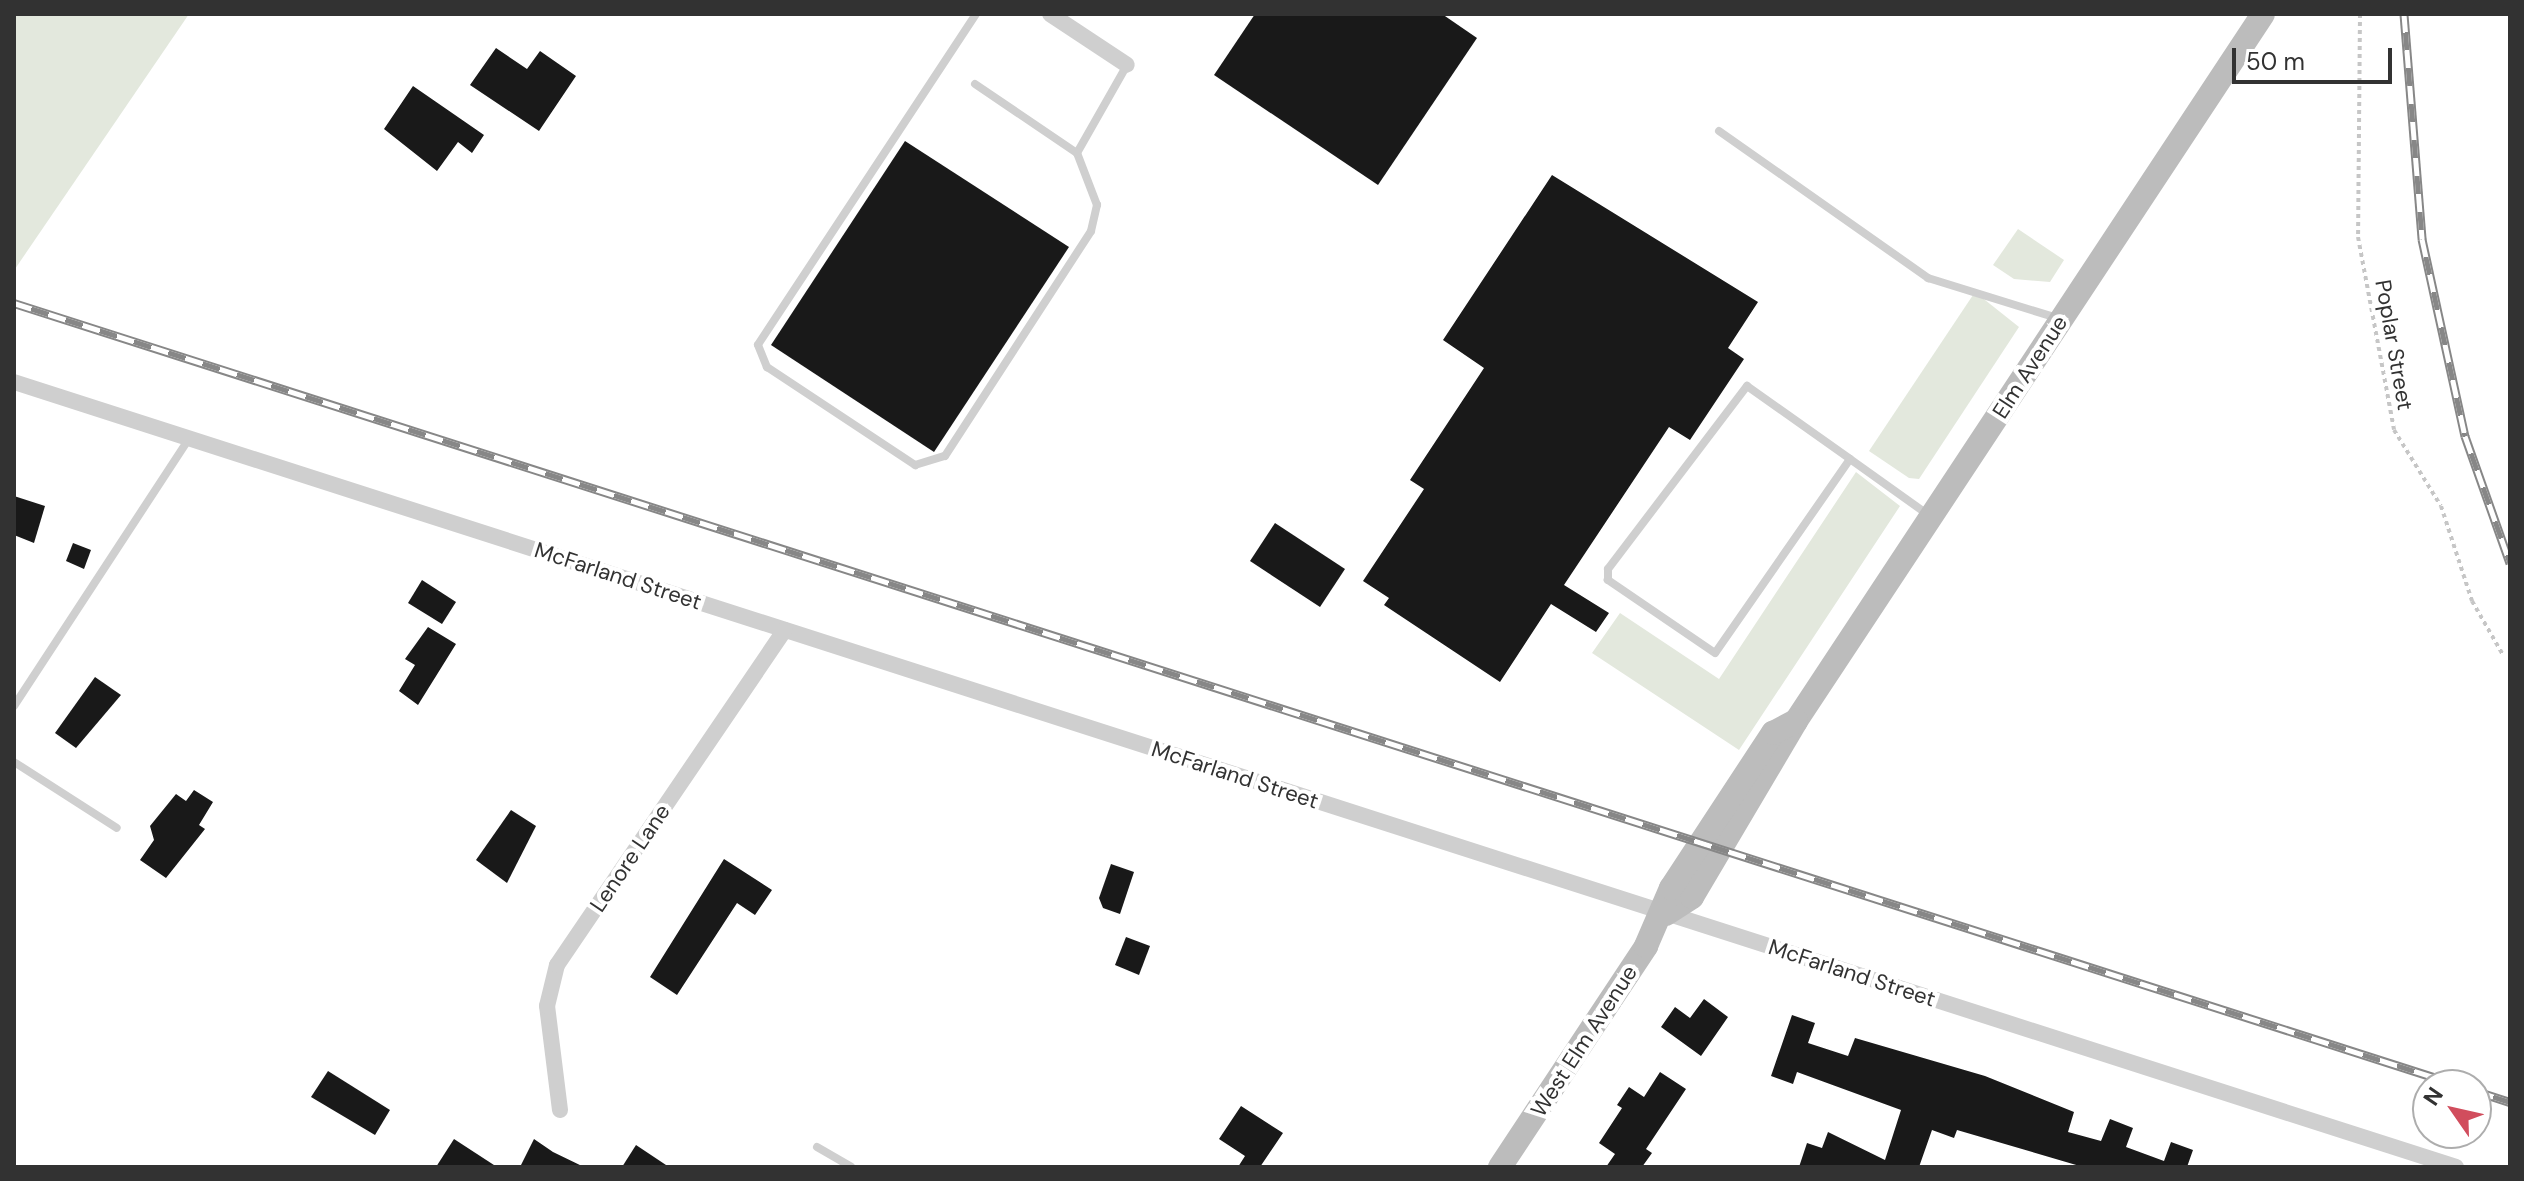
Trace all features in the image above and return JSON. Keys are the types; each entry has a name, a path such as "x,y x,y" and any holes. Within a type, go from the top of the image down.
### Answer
{"street":[{"path":"1050,14 1127,65"},
{"name":"Elm Avenue","path":"1709,848 2263,14"},
{"name":"McFarland Street","path":"14,382 2456,1167"},
{"name":"Lenore Lane","path":"560,1110 547,1006 557,965 785,630"},
{"name":"West Elm Avenue","path":"1500,1167 1666,914 1692,897 1709,848"}],"lane":[{"path":"975,84 1077,153 1097,205 1091,231 945,456 915,465 757,356 976,14"},
{"path":"1077,153 1127,65"},
{"path":"1719,131 1928,278 2061,319"},
{"path":"1850,459 1715,653 1608,580 1747,386 1850,459 1931,517"},
{"path":"14,706 189,438"},
{"path":"14,762 117,828"},
{"path":"817,1147 851,1167"}],"path":[{"name":"Poplar Street","path":"2360,14 2358,237 2394,430 2441,506 2472,601 2503,655"}],"shaded area":[{"path":"14,14 189,14 15,269 14,268"},
{"path":"2018,229 2064,260 2050,282 2014,279 1993,265"},
{"path":"1975,292 2019,327 1919,479 1909,478 1869,451"},
{"path":"1856,472 1900,506 1739,750 1592,653 1620,613 1719,679"}],"building":[{"path":"1255,14 1442,14 1477,38 1378,185 1214,75"},
{"path":"496,48 527,69 540,51 576,76 539,131 470,85"},
{"path":"413,86 484,135 472,153 458,142 437,171 384,129"},
{"path":"905,141 1069,247 934,452 771,345"},
{"path":"1552,175 1758,302 1728,348 1744,359 1690,440 1669,427 1564,585 1609,613 1596,632 1551,604 1500,682 1384,605 1389,598 1363,581 1424,489 1410,480 1484,368 1443,340"},
{"path":"14,496 45,506 34,543 14,535"},
{"path":"1275,523 1345,569 1320,607 1250,561"},
{"path":"73,543 91,550 84,569 66,561"},
{"path":"422,580 456,602 442,624 408,603"},
{"path":"428,627 456,644 418,705 399,691 415,665 405,659"},
{"path":"95,677 121,695 76,748 55,733"},
{"path":"194,790 213,802 199,825 205,829 166,878 140,860 154,840 150,826 176,794 186,801"},
{"path":"511,810 536,826 507,883 476,860"},
{"path":"724,859 772,890 755,915 737,903 677,995 650,977"},
{"path":"1111,864 1134,872 1120,914 1103,908 1099,898"},
{"path":"1126,937 1150,946 1139,975 1115,965"},
{"path":"1704,999 1728,1017 1701,1056 1661,1027 1675,1007 1690,1018"},
{"path":"1792,1015 1815,1023 1808,1043 1848,1056 1855,1038 1985,1076 2074,1112 2068,1132 2101,1141 2110,1119 2133,1128 2126,1147 2164,1161 2171,1142 2193,1150 2187,1167 2083,1167 1957,1130 1954,1138 1932,1130 1919,1167 1799,1167 1807,1143 1822,1148 1828,1132 1885,1160 1901,1110 1797,1072 1793,1084 1771,1076"},
{"path":"328,1071 390,1110 375,1135 311,1097"},
{"path":"1660,1072 1686,1089 1646,1149 1652,1153 1642,1167 1606,1167 1615,1154 1599,1143 1622,1108 1617,1105 1629,1087 1644,1097"},
{"path":"1241,1106 1283,1133 1260,1167 1238,1167 1245,1156 1219,1139"},
{"path":"454,1139 497,1167 436,1167"},
{"path":"534,1139 553,1152 584,1167 520,1167"},
{"path":"636,1145 669,1167 622,1167"}],"railway":[{"path":"2404,14 2422,239 2465,436 2510,563"},
{"path":"14,303 2412,1070"},
{"path":"2492,1096 2510,1102"}]}
